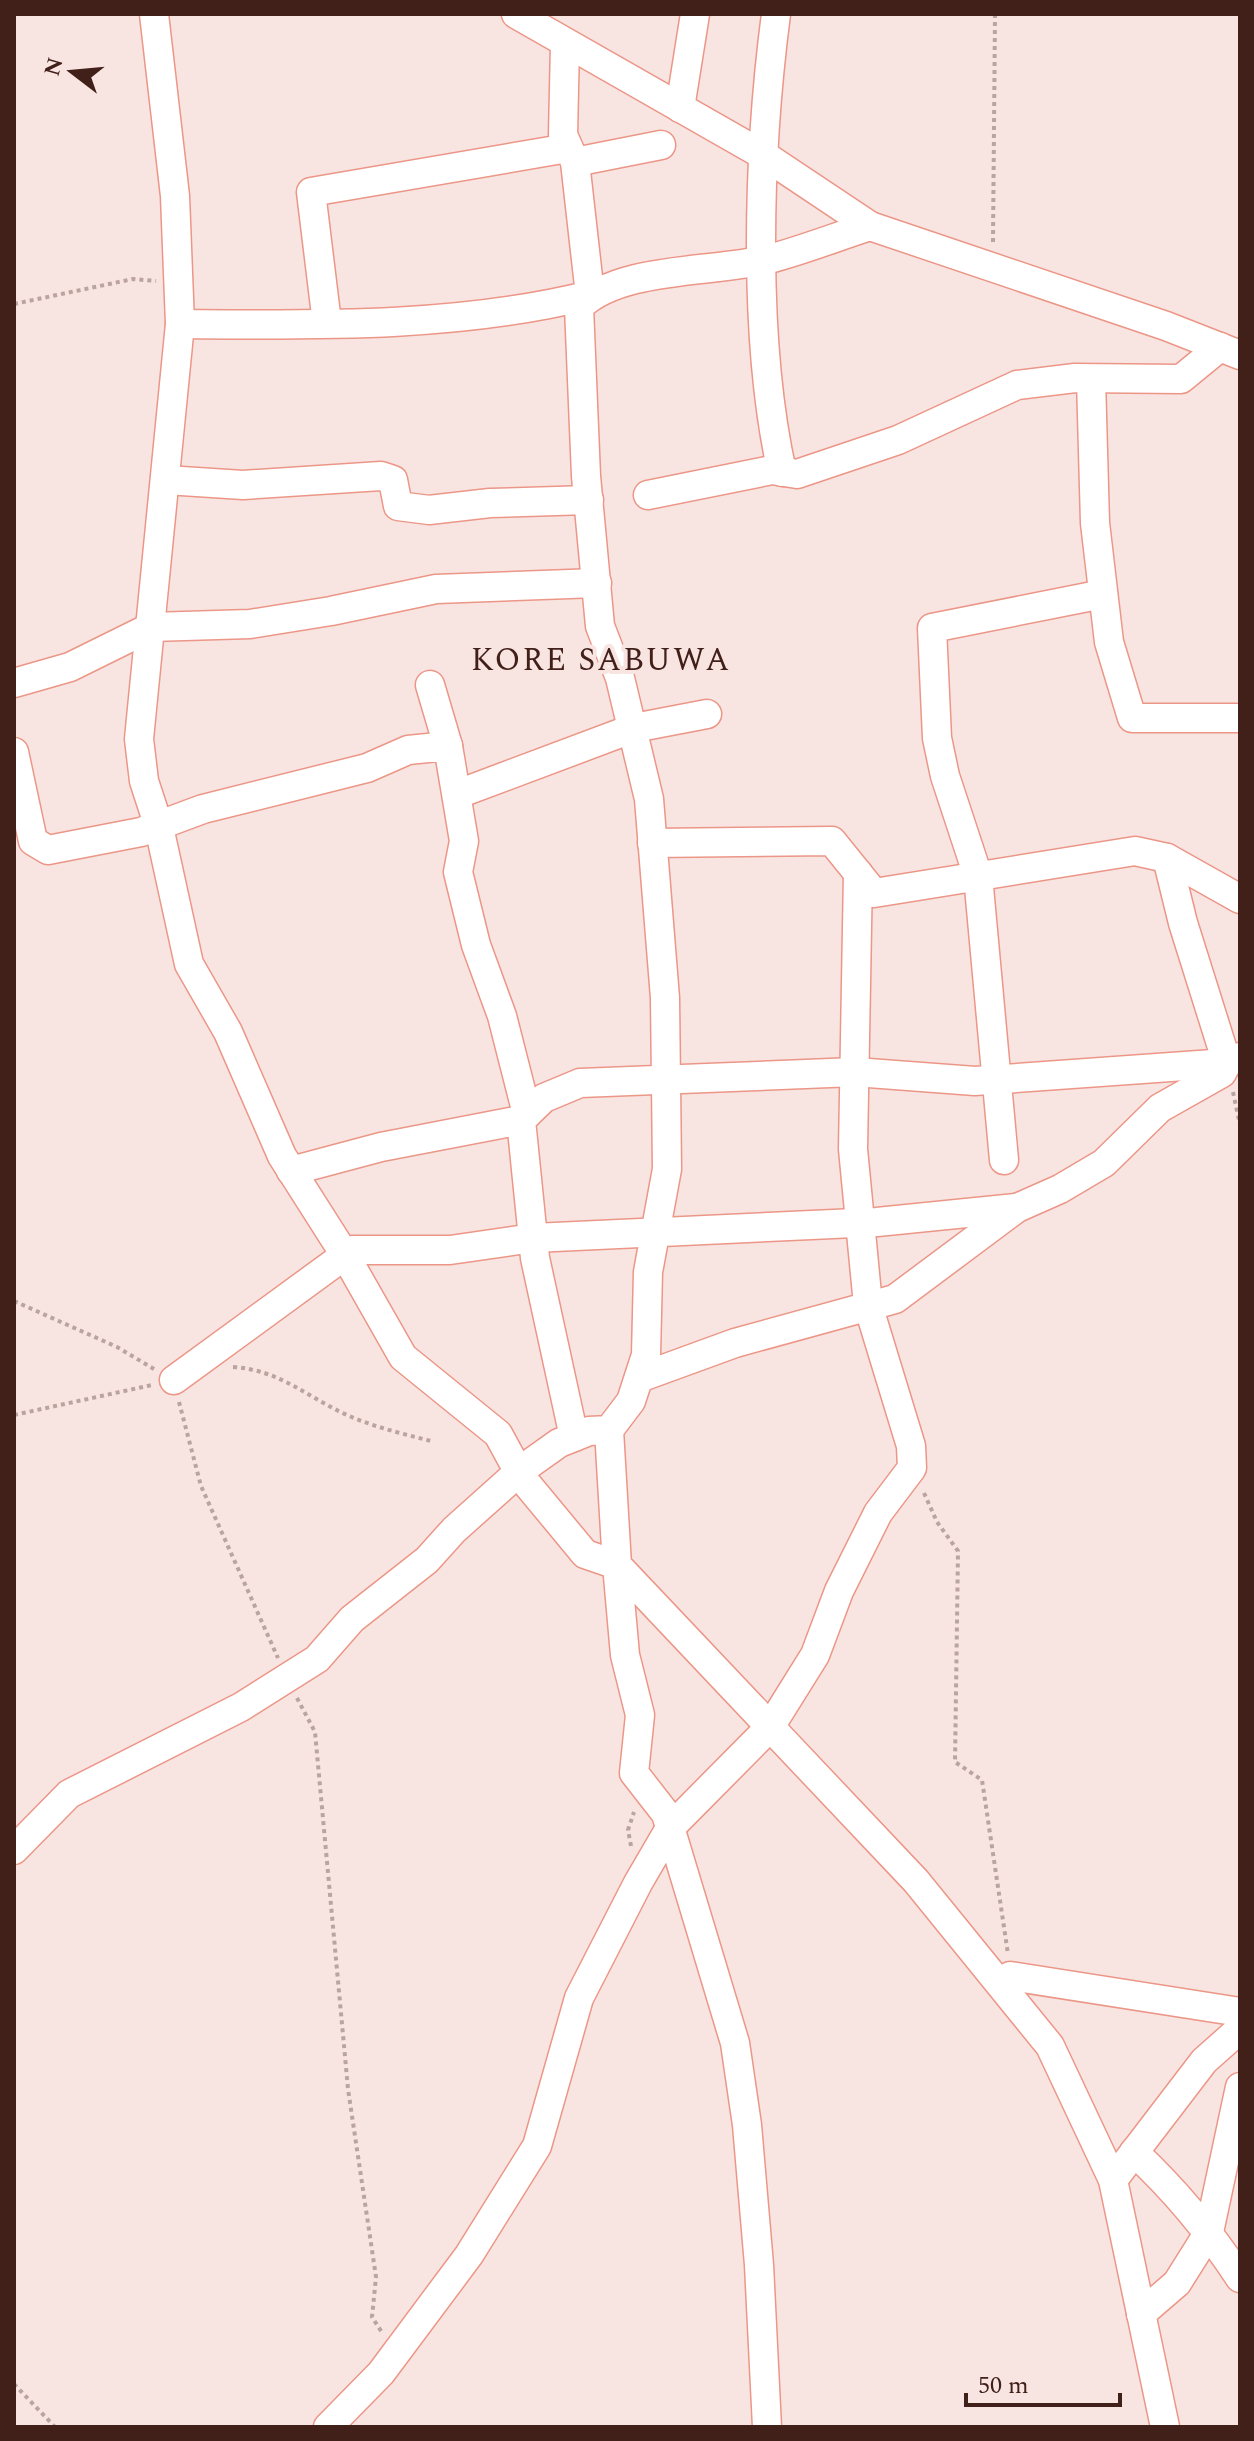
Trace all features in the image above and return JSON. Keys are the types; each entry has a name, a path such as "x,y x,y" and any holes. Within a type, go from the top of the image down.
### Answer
{"street":[{"path":"154,14 175,196 180,324 139,739 144,781 159,827 189,964 228,1032 291,1171 345,1255 403,1357 498,1434 521,1470 522,1478 585,1554 617,1565 916,1881 1050,2046 1113,2180 1165,2427"},
{"path":"516,14 765,156 870,226 1230,351"},
{"path":"680,108 695,14"},
{"path":"776,14 765,156 762,261 774,434 782,472"},
{"path":"565,44 563,135 571,155 590,295"},
{"path":"327,323 311,192 661,145"},
{"path":"180,324 327,323 453,316 590,295 644,279 762,261 870,226"},
{"path":"590,295 579,307 589,500 600,626 634,728 649,799 665,998 667,1169 648,1272 646,1355 631,1401 609,1430 625,1655 640,1715 634,1773 666,1814 735,2043 747,2125 758,2250 767,2427"},
{"path":"648,495 772,470 797,474 898,440 1017,385 1091,379 1181,379 1230,351"},
{"path":"1091,379 1095,523 1103,594 1109,642 1132,718 1240,718"},
{"path":"166,480 243,485 381,476 393,480 398,506 429,510 490,503 589,500"},
{"path":"14,683 70,667 151,627 250,624 436,589 597,583"},
{"path":"1004,1160 978,876 945,776 937,738 932,628 1103,594"},
{"path":"430,685 458,794 464,841 458,872 476,945 502,1016 524,1117 533,1238 574,1437"},
{"path":"458,794 634,728 707,714"},
{"path":"14,752 33,841 48,850 159,827 203,809 367,768 408,750 448,746"},
{"path":"652,843 832,841 874,893 1135,851 1167,858 1240,899"},
{"path":"1167,858 1183,923 1233,1060"},
{"path":"328,2427 396,2353 469,2255 537,2146 579,1998 638,1883 670,1828 770,1727 815,1655 839,1591 878,1513 912,1468 911,1446 868,1305 863,1223 853,1149 858,873"},
{"path":"291,1171 395,1143 524,1117 544,1098 580,1083 667,1077 855,1072 995,1080 1233,1060"},
{"path":"639,1378 735,1343 895,1299 1017,1208 1104,1163 1160,1108 1222,1073 1233,1060"},
{"path":"174,1380 199,1365 352,1250 450,1250 533,1238 863,1223 1017,1208"},
{"path":"14,1850 69,1794 241,1707 317,1659 352,1619 427,1560 454,1530 521,1470 559,1443 589,1431 609,1430"},
{"path":"1010,1976 1240,2012"},
{"path":"1113,2180 1204,2061 1240,2029"},
{"path":"1141,2314 1177,2283 1209,2232 1240,2087"},
{"path":"1134,2152 1164,2179 1209,2232 1240,2278"}],"path":[{"path":"992,269 995,14"},
{"path":"14,304 133,279 178,282"},
{"path":"14,1301 117,1347 174,1380 201,1486 287,1680 315,1732 348,2089 376,2277 372,2317 396,2353"},
{"path":"199,1365 254,1368 305,1389 346,1414 391,1431 431,1441"},
{"path":"14,1415 174,1380"},
{"path":"912,1468 937,1522 958,1551 955,1762 982,1780 1010,1976"},
{"path":"638,1883 628,1830 644,1787"},
{"path":"14,2384 55,2427"}],"district":[{"name":"KORE SABUWA","path":"601,660"}]}
